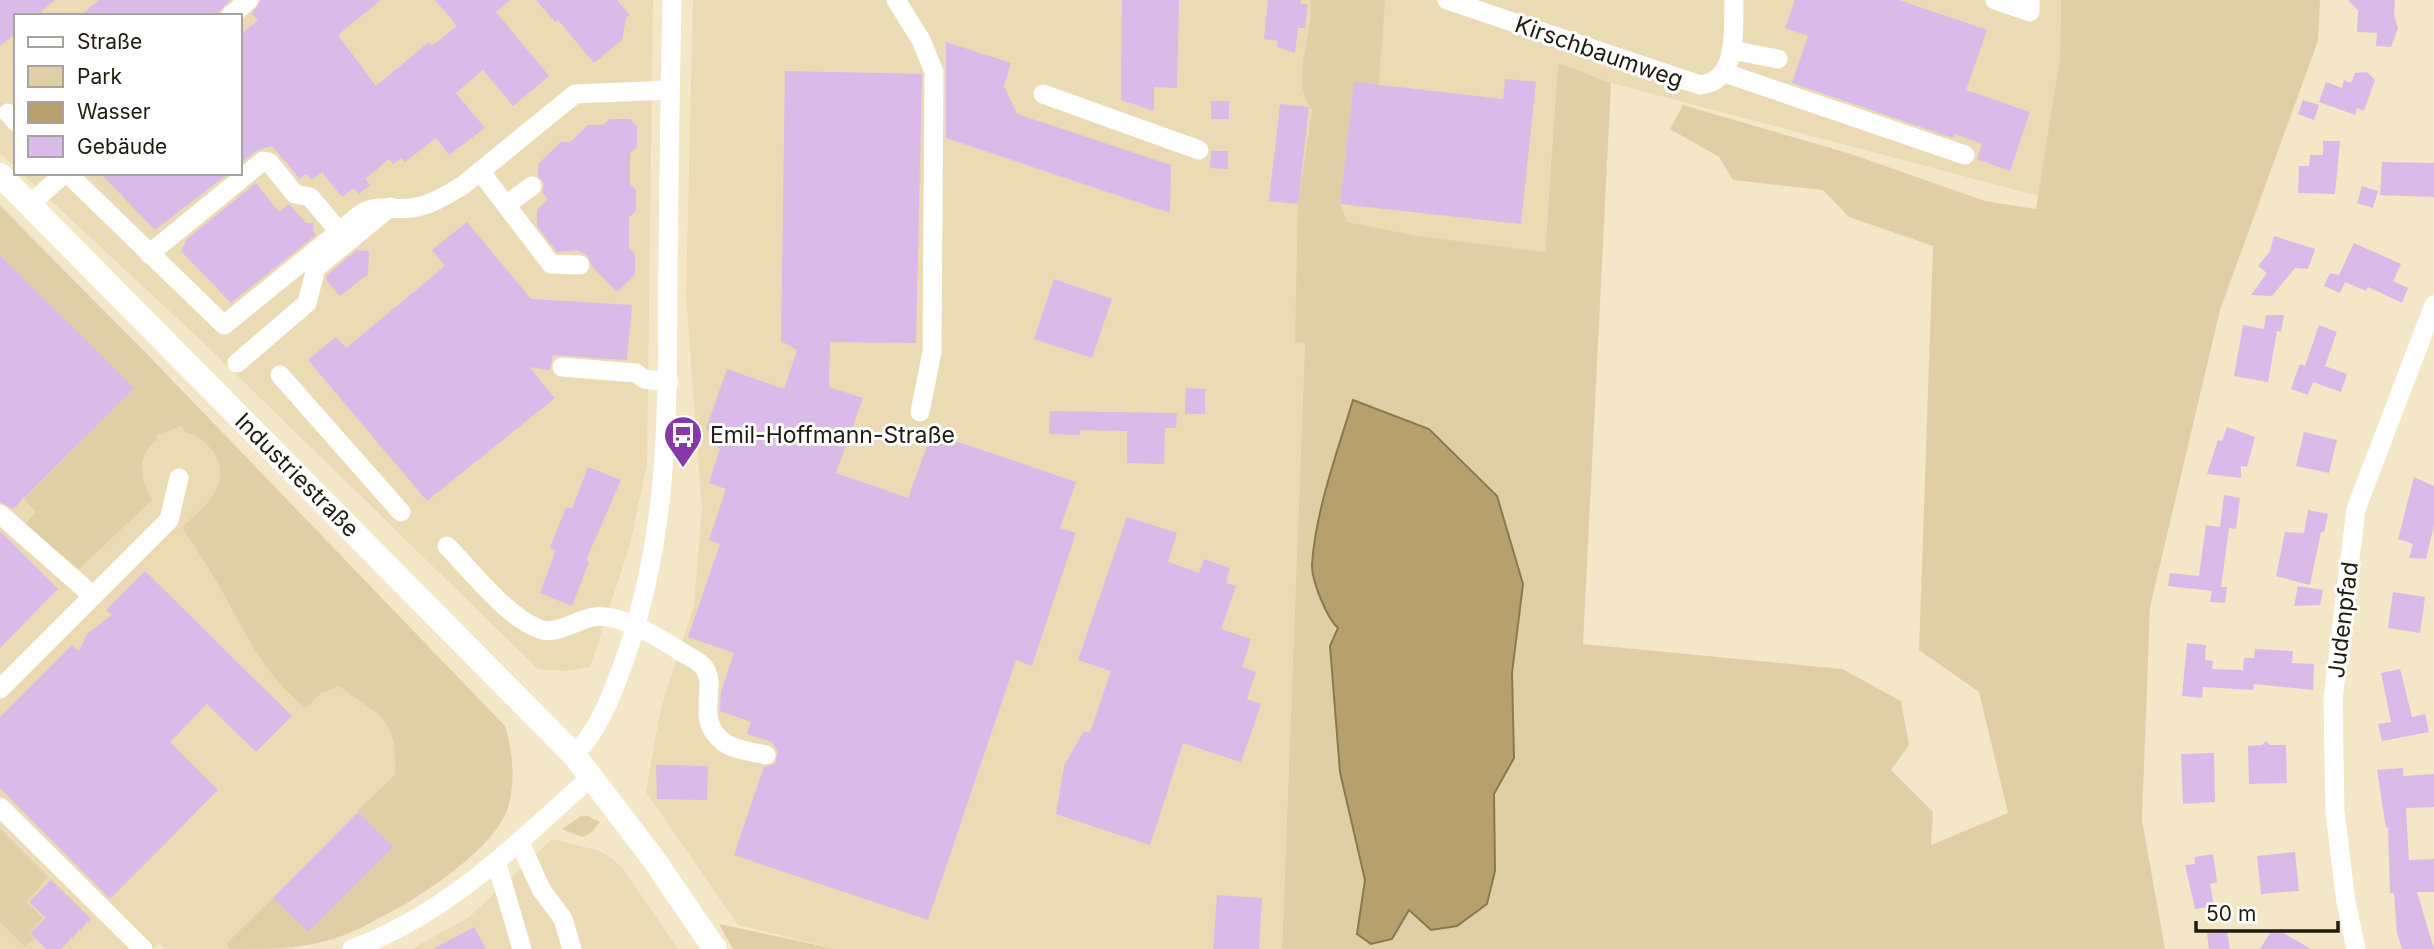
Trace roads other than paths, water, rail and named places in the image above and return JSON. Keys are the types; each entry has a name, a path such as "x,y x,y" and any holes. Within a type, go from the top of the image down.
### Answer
{"main road":[{"name":"Industriestraße","path":"0,175 574,755 592,776 715,949"}],"street":[{"path":"232,14 249,0"},
{"path":"574,755 585,744 604,712 637,626 659,528 665,474 669,382 671,0"},
{"path":"896,0 921,40 934,72 932,352 920,412"},
{"name":"Kirschbaumweg","path":"1447,0 1679,80 1700,85 1719,78 1965,155"},
{"path":"1719,78 1731,50 1734,0"},
{"path":"1995,0 2029,12 2030,0"},
{"path":"1731,50 1777,59"},
{"path":"68,175 224,325 339,231 374,206 411,208 443,197 480,171 575,94 670,90"},
{"path":"1042,94 1199,150"},
{"path":"149,254 263,161 269,162 295,194 310,197 339,231"},
{"path":"480,171 551,264 580,265"},
{"path":"29,205 64,175"},
{"path":"506,205 532,186"},
{"path":"237,363 307,303 316,268 390,207"},
{"name":"Judenpfad","path":"2356,949 2346,902 2335,812 2333,699 2356,509 2434,305"},
{"path":"562,366 636,373 645,379 669,382"},
{"path":"280,374 401,512"},
{"path":"0,689 169,520 179,478"},
{"path":"0,514 93,596"},
{"path":"447,546 516,615 543,630 557,629 596,616 637,626 703,667 710,686 706,709 713,732 726,744 765,755"},
{"path":"352,949 402,928 497,864 592,776"},
{"path":"0,807 143,949"},
{"path":"520,844 541,889 563,919 572,949"},
{"path":"497,864 522,949"}],"water":[{"path":"1353,400 1429,429 1497,496 1523,584 1512,673 1514,758 1494,794 1495,871 1487,904 1457,926 1431,930 1409,910 1392,939 1371,944 1357,934 1365,880 1340,772 1330,646 1338,628 1320,598 1312,571 1314,543 1323,502"}],"place":[{"name":"Emil-Hoffmann-Straße","path":"683,469"}]}
